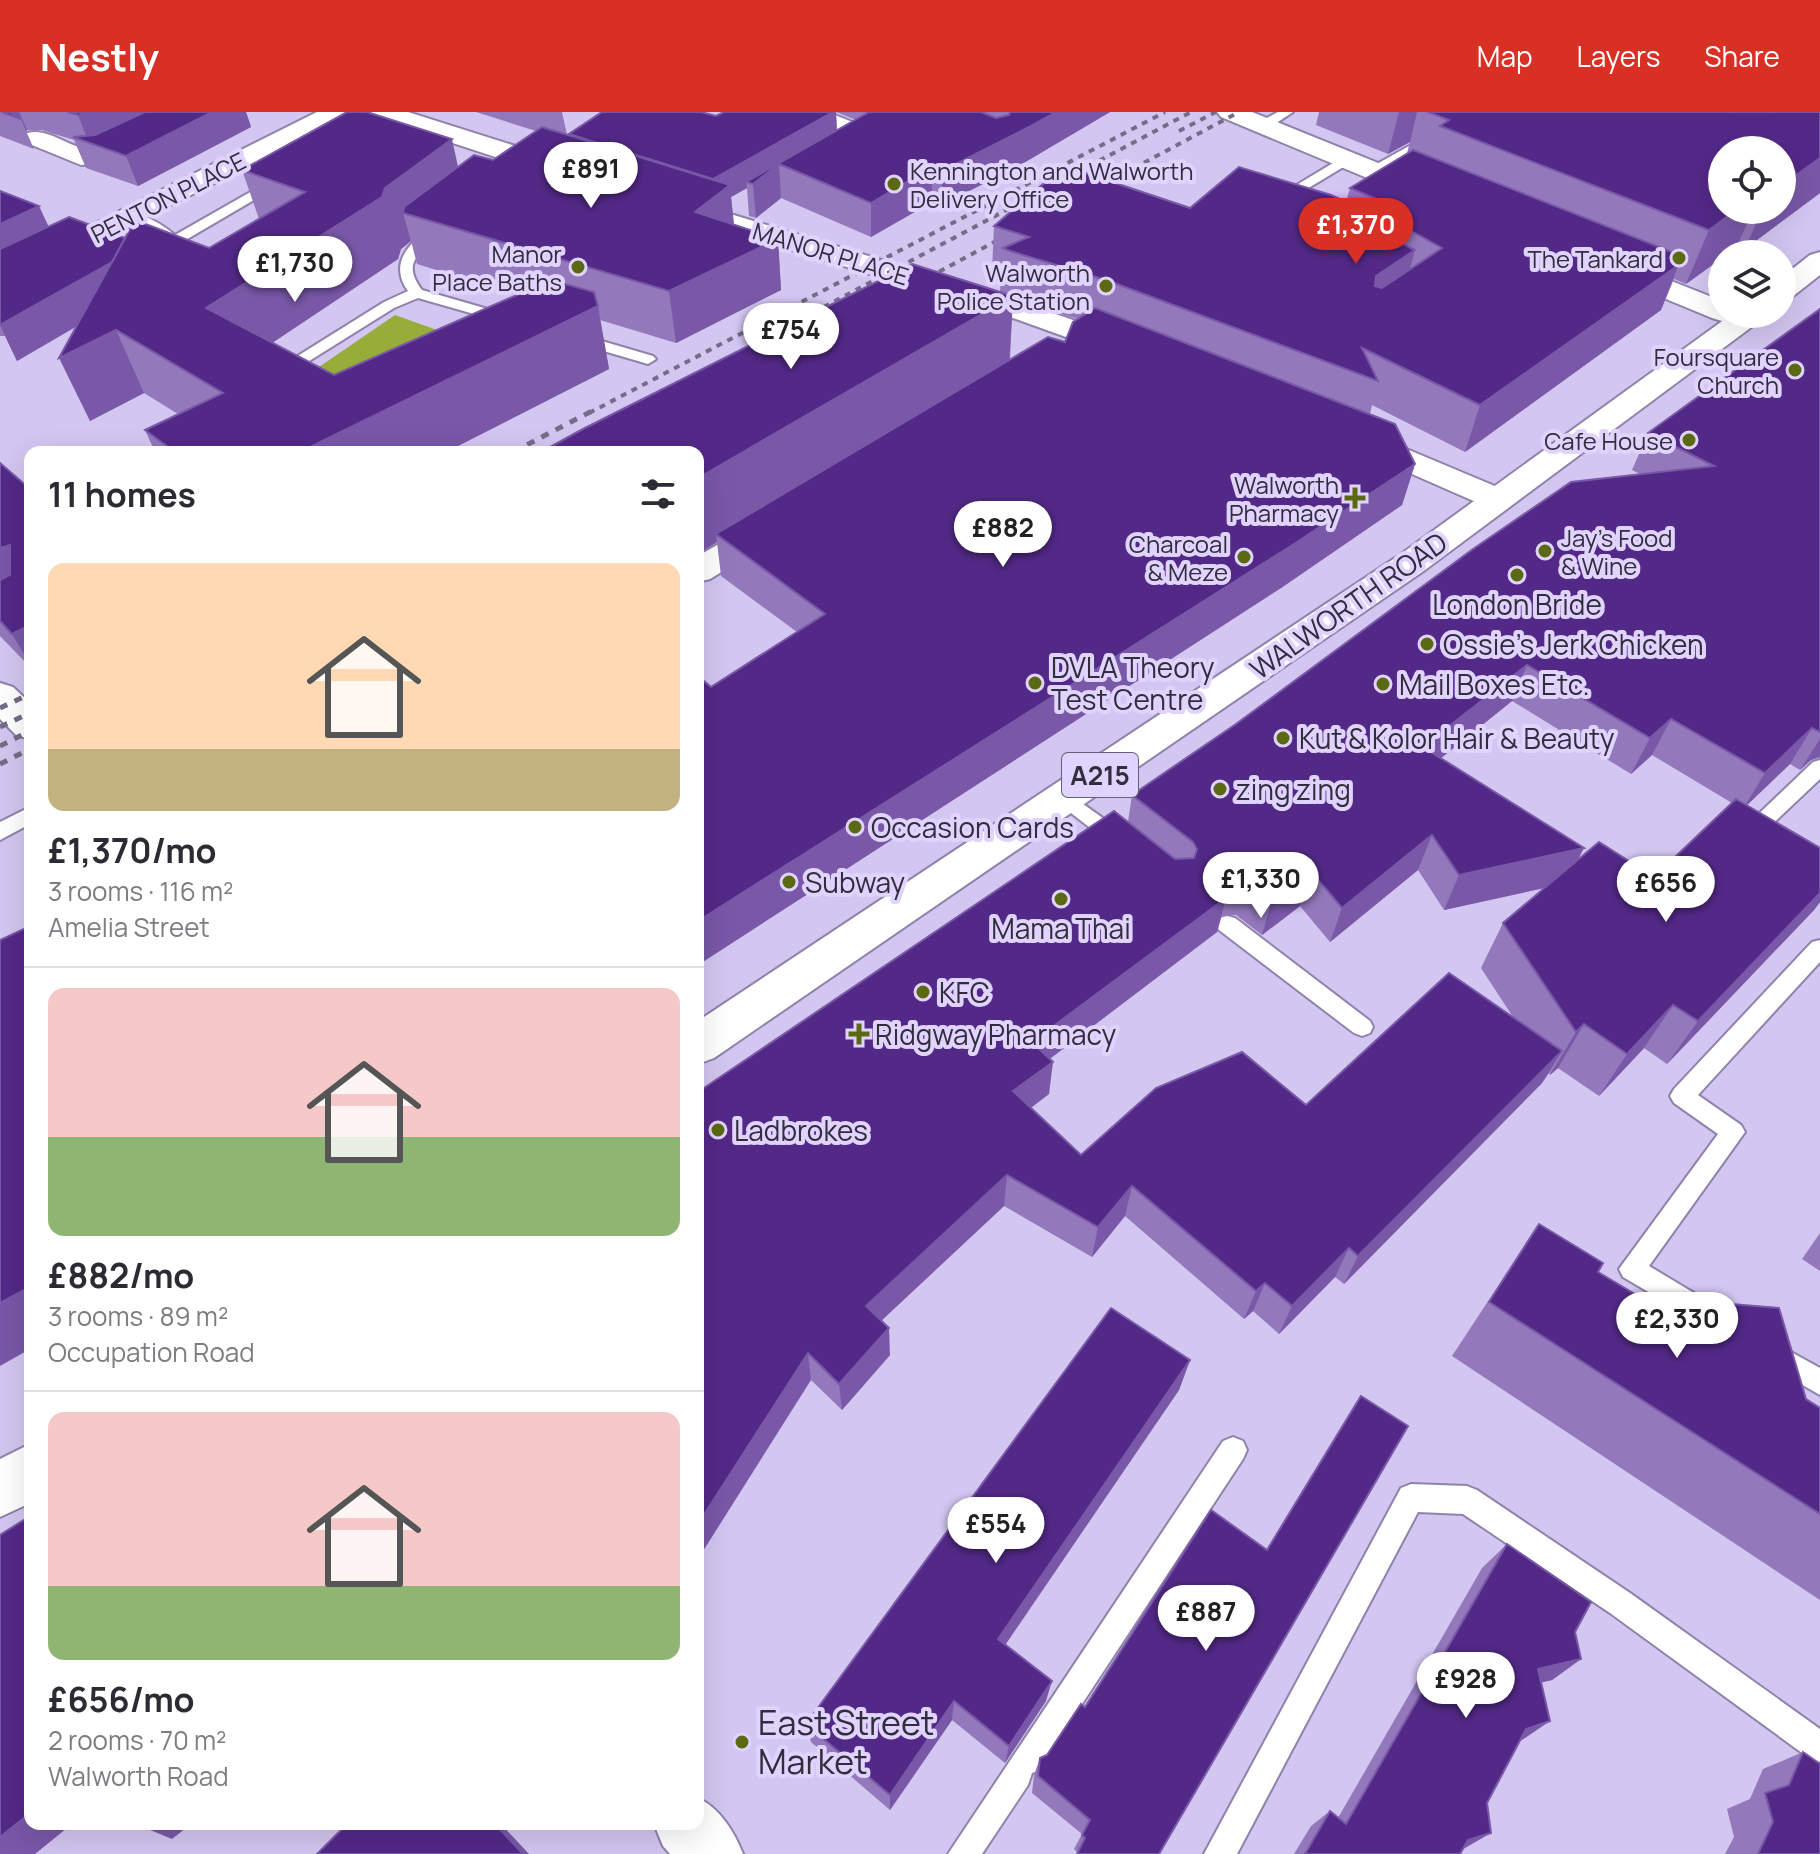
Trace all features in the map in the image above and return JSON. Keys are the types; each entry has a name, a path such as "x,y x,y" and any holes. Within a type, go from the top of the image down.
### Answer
{"street":[{"path":"36,138 81,157 106,155 180,118 182,112"},
{"name":"PENTON PLACE","path":"0,282 337,112"},
{"path":"382,112 524,165 585,178"},
{"path":"804,112 864,135"},
{"path":"1230,112 1276,118 1372,173 1459,205"},
{"path":"839,149 890,120"},
{"path":"718,219 751,200"},
{"name":"MANOR PLACE","path":"659,201 926,282 1160,361"},
{"path":"1586,256 1708,304"},
{"path":"1796,280 1819,263"},
{"path":"885,303 926,282"},
{"name":"WALWORTH ROAD","path":"704,1041 1413,562 1719,328"},
{"path":"1049,359 1089,335"},
{"path":"1329,427 1497,499"},
{"path":"704,567 798,511"},
{"path":"0,696 24,720"},
{"path":"0,1490 24,1475"},
{"path":"690,1830 712,1854"}],"lane":[{"path":"1261,210 1372,173 1479,112"},
{"path":"174,241 271,186"},
{"path":"129,217 157,227 192,250"},
{"path":"445,226 408,254 405,265 409,285 417,293 525,324"},
{"path":"286,384 274,377 389,305 417,293"},
{"path":"556,333 648,359"},
{"path":"1754,830 1820,767"},
{"path":"1065,798 1131,849"},
{"path":"0,832 24,818"},
{"path":"1227,924 1362,1027"},
{"path":"1820,948 1682,1096 1733,1132 1632,1269 1820,1382"},
{"path":"964,1854 1233,1450"},
{"path":"1220,1854 1411,1498 1467,1500 1620,1603 1820,1747"}],"green space":[{"path":"395,315 504,354 300,380"}],"building":[{"path":"145,112 212,112 126,156 73,137 95,135"},
{"path":"347,112 367,112 452,139 385,188 382,197 206,308 334,375 551,280 594,292 598,306 312,446 167,446 145,430 223,393 116,330 59,358 135,220 209,248 305,192 242,170"},
{"path":"602,112 701,112 716,116 724,112 833,112 713,179 569,134"},
{"path":"869,112 981,112 996,118 1010,112 1056,112 942,171 932,167 871,203 779,164 753,184 746,182"},
{"path":"1428,112 1820,112 1820,158 1796,175 1796,136 1708,136 1708,224 1717,224 1709,230 1440,126 1449,120"},
{"path":"542,127 730,185 695,212 778,239 669,291 403,213 404,207 474,155 493,160"},
{"path":"1413,150 1682,256 1674,262 1680,264 1480,405 1362,348 1378,381 1106,280 1010,251 1003,248 1029,237 994,226 1064,166 1190,208 1239,167 1331,195 1373,214 1384,235 1415,250 1376,276 1375,286 1382,288 1442,248 1399,224 1387,203 1350,188"},
{"path":"0,191 39,206 0,224"},
{"path":"69,217 125,238 112,262 0,325 0,249"},
{"path":"912,264 1013,296 704,475 704,446 552,446"},
{"path":"1095,308 1395,424 1415,464 1291,546 704,917 704,681 711,687 825,614 716,534 1048,337 1065,342 1073,322"},
{"path":"1820,309 1820,732 1812,728 1765,773 1671,719 1650,738 1527,665 1423,747 1584,848 1459,875 1432,835 1342,908 1311,871 1272,900 1245,880 1227,880 1222,888 1226,898 1032,1042 1053,1062 1013,1091 1081,1155 1156,1088 1242,1052 1306,1105 1449,973 1562,1051 1358,1256 1349,1248 1292,1306 1265,1283 1256,1291 1132,1186 1098,1227 1007,1175 866,1306 889,1328 839,1384 808,1353 704,1515 704,1088 1114,811 1175,859 1194,858 1197,849 1193,842 1132,795 1236,724 1473,549 1571,482 1714,466 1648,433"},
{"path":"0,463 24,484 24,628 12,634 0,621 0,580 10,575 10,545 0,548"},
{"path":"1736,799 1820,848 1820,893 1698,1021 1673,1005 1627,1054 1584,1024 1576,1032 1503,923 1599,842 1654,877"},
{"path":"24,929 24,1290 0,1303 0,940"},
{"path":"1539,1224 1603,1263 1598,1272 1645,1300 1722,1310 1720,1303 1779,1308 1806,1399 1820,1408 1820,1514 1489,1302"},
{"path":"1111,1308 1190,1360 998,1639 1052,1681 1009,1746 954,1701 890,1795 806,1724"},
{"path":"1361,1396 1408,1426 1159,1854 1077,1854 1090,1820 1038,1776 1040,1758 1047,1755 1081,1704 1085,1707 1211,1510 1267,1550"},
{"path":"24,1520 24,1818 0,1837 0,1535"},
{"path":"1507,1544 1591,1602 1575,1632 1581,1659 1538,1669 1550,1721 1526,1729 1487,1803 1491,1833 1468,1840 1460,1854 1305,1854 1330,1811 1346,1824"},
{"path":"1803,1752 1820,1764 1820,1854 1758,1854 1773,1822 1765,1793 1789,1785"},
{"path":"341,1830 501,1830 523,1854 317,1854"}],"railway":[{"path":"589,413 1165,112"},
{"path":"739,352 1191,112"},
{"path":"1179,131 1216,112"},
{"path":"1091,191 1239,112"},
{"path":"918,283 1013,232"},
{"path":"525,446 592,411"},
{"path":"0,708 24,697"},
{"path":"0,727 24,716"},
{"path":"0,746 24,734"},
{"path":"0,764 24,752"}],"place":[{"name":"Kennington and Walworth Delivery Office","path":"894,184"},
{"name":"The Tankard","path":"1679,258"},
{"name":"Manor Place Baths","path":"578,267"},
{"name":"Walworth Police Station","path":"1106,286"},
{"name":"Foursquare Church","path":"1795,370"},
{"name":"Cafe House","path":"1689,440"},
{"name":"Walworth Pharmacy","path":"1355,498"},
{"name":"Jay's Food & Wine","path":"1545,551"},
{"name":"Charcoal & Meze","path":"1244,557"},
{"name":"London Bride","path":"1517,575"},
{"name":"Ossie's Jerk Chicken","path":"1427,644"},
{"name":"DVLA Theory Test Centre","path":"1035,683"},
{"name":"Mail Boxes Etc.","path":"1383,684"},
{"name":"Kut & Kolor Hair & Beauty","path":"1283,738"},
{"name":"zing zing","path":"1220,789"},
{"name":"Occasion Cards","path":"855,827"},
{"name":"Subway","path":"789,882"},
{"name":"Mama Thai","path":"1061,899"},
{"name":"KFC","path":"923,992"},
{"name":"Ridgway Pharmacy","path":"859,1034"},
{"name":"Ladbrokes","path":"718,1130"},
{"name":"East Street Market","path":"742,1742"}]}
